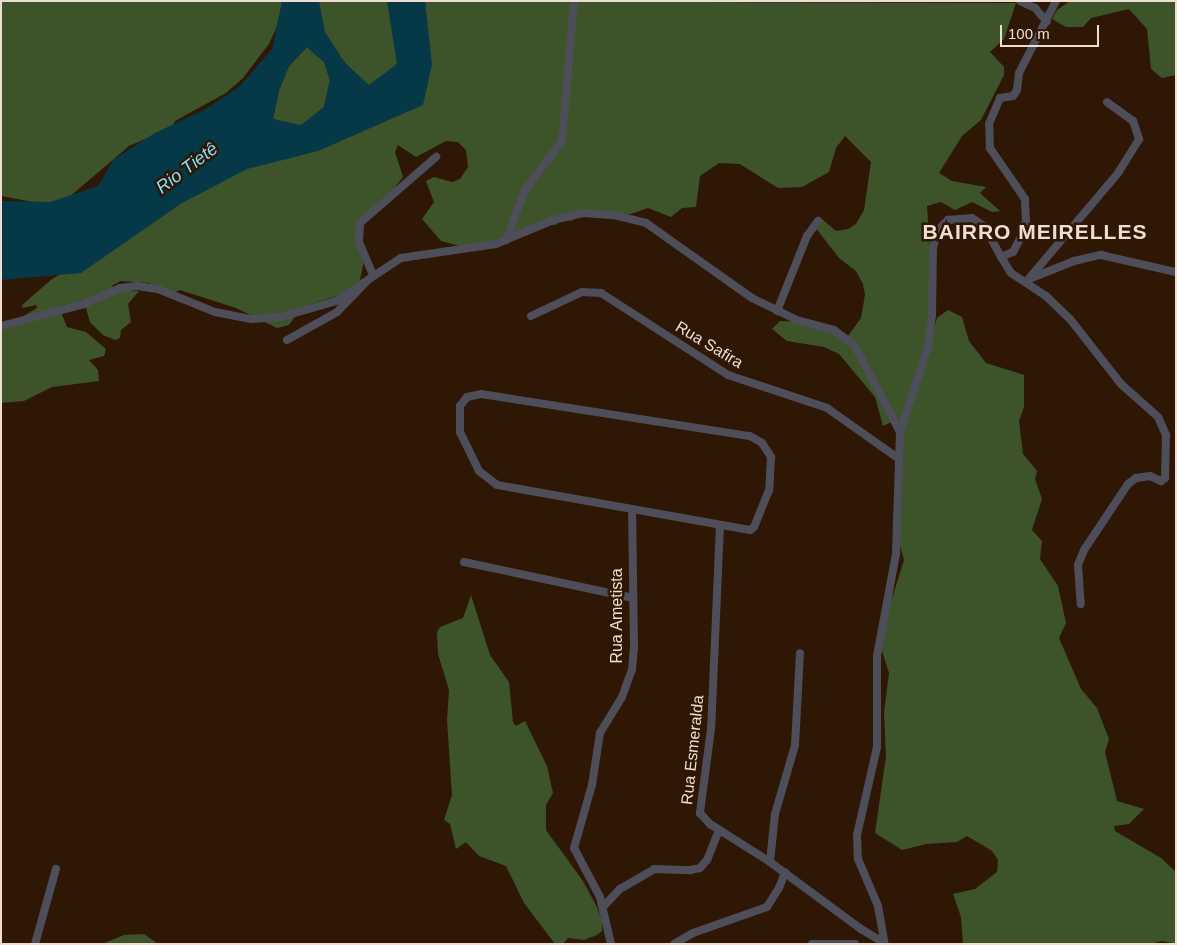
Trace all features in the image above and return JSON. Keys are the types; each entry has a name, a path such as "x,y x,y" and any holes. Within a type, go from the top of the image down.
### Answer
{"street":[{"path":"506,240 525,190 562,141 574,1"},
{"path":"1020,1 1035,8 1047,22"},
{"path":"1001,257 1013,252 1021,237 1026,205 1017,183 990,148 989,124 1000,98 1013,96 1017,90 1019,73 1047,22 1056,1"},
{"path":"1028,281 1118,173 1139,139 1133,121 1107,102"},
{"path":"371,277 359,242 360,224 436,158"},
{"path":"1,326 84,304 120,288 137,286 158,289 215,312 251,319 270,319 330,304 401,258 506,240 576,214 597,213 632,218 646,223 716,276 777,311 834,330 855,346 900,432"},
{"path":"884,943 884,929 878,906 858,859 857,835 877,747 878,656 896,554 900,432 928,347 932,316 933,248 937,231 948,220 972,218 984,226 1011,273 1028,281 1060,309 1121,384 1158,416 1168,443 1165,478 1161,481 1150,476 1136,478 1128,484 1084,550 1078,566 1081,604"},
{"path":"777,311 807,236 818,221"},
{"path":"1028,281 1074,261 1101,255 1176,272"},
{"path":"287,340 337,312 371,277"},
{"name":"Rua Safira","path":"531,316 582,292 601,293 728,375 827,408 899,458"},
{"path":"481,394 754,437 766,448 771,457 770,490 753,528 632,509 492,482 476,466 460,432 460,406 467,397 481,394"},
{"name":"Rua Ametista","path":"611,944 602,907 574,848 592,785 600,733 622,697 632,670 632,509"},
{"name":"Rua Esmeralda","path":"720,524 711,729 700,808 702,817 770,862 861,929 884,943"},
{"path":"464,562 633,598"},
{"path":"770,862 775,814 795,745 800,653"},
{"path":"602,907 620,889 654,869 690,870 700,868 707,860 719,830"},
{"path":"35,944 56,870"},
{"path":"674,944 693,933 767,907 779,888 784,872"},
{"path":"812,944 855,944"}],"green space":[{"path":"1,1 283,1 279,22 269,44 243,78 226,93 175,121 171,128 129,146 68,198 44,204 1,196"},
{"path":"317,1 393,1 397,64 370,86 363,84 325,39"},
{"path":"425,1 1016,3 1004,39 990,52 1004,67 1004,75 981,120 962,136 939,173 952,181 986,187 980,193 1000,211 992,212 972,202 955,210 941,202 927,206 932,275 924,362 937,318 948,310 962,317 969,341 986,363 1024,375 1024,407 1019,421 1023,454 1037,471 1035,479 1042,499 1032,530 1042,541 1040,559 1058,586 1066,623 1059,638 1081,689 1097,708 1109,739 1105,752 1117,801 1144,809 1129,824 1114,826 1115,831 1161,858 1176,872 1176,944 1162,941 1150,944 963,944 961,917 953,894 975,889 997,872 998,860 992,851 967,836 957,842 926,844 902,850 875,833 886,756 884,712 889,673 882,651 883,627 904,560 895,527 902,481 900,422 896,420 883,426 875,397 839,354 824,347 787,341 772,329 780,321 801,322 848,336 861,318 865,295 863,284 856,271 839,258 815,227 817,221 822,219 836,231 848,229 856,224 864,210 871,162 845,136 836,148 829,172 802,187 778,188 740,164 719,163 700,176 696,207 682,208 671,217 648,208 631,214 584,213 571,221 563,217 556,225 544,224 505,239 460,246 441,241 422,219 434,202 426,181 434,177 452,182 460,179 468,167 466,150 458,142 446,141 416,157 398,145 395,152 403,177 381,205 365,218 361,237 364,261 358,289 309,305 299,311 289,325 277,328 236,308 180,290 174,293 149,283 121,281 113,285 110,291 139,291 128,304 131,322 121,330 120,338 115,340 103,335 90,322 85,305 61,312 67,327 86,332 106,349 104,356 89,360 98,370 99,381 52,387 24,401 1,403 1,329 37,308 36,305 23,308 22,305 52,279 92,256 244,155 430,60"},
{"path":"1070,1 1176,1 1176,75 1162,78 1151,69 1147,29 1129,9 1091,18 1083,27 1066,27 1052,19 1057,10"},
{"path":"307,47 324,62 330,80 324,107 301,126 273,119 279,90 289,66"},
{"path":"471,595 490,655 509,682 513,722 516,726 525,721 547,766 553,793 546,805 546,830 583,881 602,921 602,931 584,940 568,938 563,944 555,944 524,903 506,866 479,856 466,842 456,849 450,824 444,820 452,795 447,721 449,690 438,654 437,632 440,627 463,618"},
{"path":"144,934 158,944 102,944 124,935"}],"water":[{"name":"Rio Tietê","path":"282,1 319,1 325,32 345,63 369,85 397,64 387,1 425,1 432,64 423,105 318,151 247,169 182,203 81,273 1,280 1,201 50,202 98,186 114,159 155,133 204,110 240,86 272,49","holes":["307,47 324,62 330,80 324,107 301,125 273,119 279,90 289,66"]}],"district":[{"name":"BAIRRO MEIRELLES","path":"1035,232"}]}
